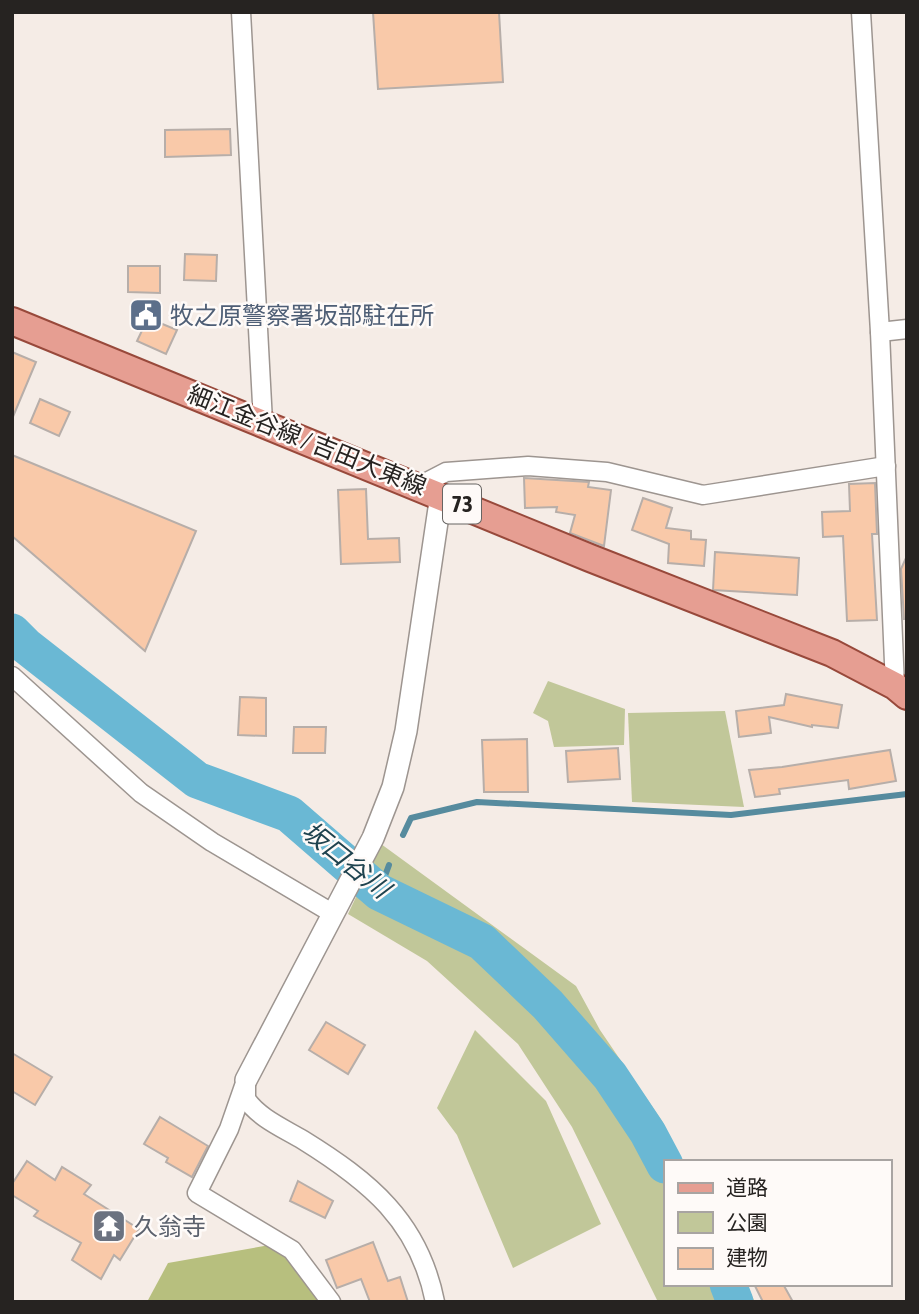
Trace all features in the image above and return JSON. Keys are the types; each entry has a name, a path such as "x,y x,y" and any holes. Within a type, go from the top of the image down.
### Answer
{"main road":[{"name":"細江金谷線 / 吉田大東線","path":"12,321 430,490 590,558 832,653 901,691"}],"street":[{"path":"241,12 263,422"},
{"path":"862,12 901,691"},
{"path":"880,332 907,329"},
{"path":"331,1302 292,1250 197,1193 229,1129 246,1080 367,849 393,787 406,731 430,490 446,472 528,466 607,472 704,495 886,466"},
{"path":"12,676 141,793 212,842 334,909"},
{"path":"246,1080 246,1099 257,1112 342,1164 362,1179 394,1213 423,1261 435,1302"}],"green space":[{"path":"548,681 625,709 624,745 554,747 548,721 533,713"},
{"path":"725,711 744,807 632,802 628,713"},
{"path":"381,844 576,986 600,1030 662,1121 682,1160 664,1160 664,1286 747,1286 755,1302 658,1302 572,1127 518,1044 427,961 348,914"},
{"path":"475,1030 546,1101 601,1224 513,1268 457,1135 437,1108"},
{"path":"281,1243 323,1302 147,1302 168,1263"}],"building":[{"path":"373,12 499,12 503,82 378,89"},
{"path":"230,129 231,155 165,157 165,130"},
{"path":"185,254 217,255 216,281 184,280"},
{"path":"128,266 160,266 160,293 128,292"},
{"path":"148,318 177,330 166,354 137,341"},
{"path":"12,352 36,362 12,419"},
{"path":"40,399 70,412 59,436 30,423"},
{"path":"12,455 196,531 145,651 12,536"},
{"path":"524,478 589,482 588,487 611,490 604,546 570,533 575,515 556,512 557,507 525,508"},
{"path":"875,483 877,534 872,534 877,620 847,621 843,536 823,537 822,512 850,511 849,484"},
{"path":"366,489 368,539 399,538 400,562 341,564 338,490"},
{"path":"643,498 672,508 666,528 691,531 691,539 706,540 704,566 668,563 669,544 632,530"},
{"path":"715,552 799,558 797,595 713,590"},
{"path":"906,558 907,619 904,619 901,569"},
{"path":"786,694 842,705 838,728 812,727 769,717 771,733 739,737 736,711 784,705"},
{"path":"240,697 266,698 266,736 238,735"},
{"path":"294,727 326,727 325,753 293,753"},
{"path":"527,739 528,792 484,792 482,740"},
{"path":"618,748 620,779 568,782 566,751"},
{"path":"890,750 896,781 849,789 848,780 779,789 780,794 755,797 749,770"},
{"path":"326,1022 365,1045 348,1074 309,1050"},
{"path":"12,1053 52,1077 35,1105 12,1091"},
{"path":"160,1117 208,1146 192,1177 166,1162 168,1158 144,1144"},
{"name":"久翁寺","path":"27,1161 55,1180 62,1167 91,1185 84,1194 139,1229 120,1260 114,1255 101,1279 72,1260 81,1243 34,1216 38,1211 12,1195 12,1184"},
{"path":"298,1181 333,1201 325,1218 290,1201"},
{"path":"373,1242 388,1281 400,1277 408,1302 370,1302 361,1279 337,1288 326,1260"},
{"path":"755,1286 784,1286 793,1302 763,1302"}],"waterway":[{"name":"坂口谷川","path":"12,632 26,646 197,780 289,814 379,892 482,942 548,1005 610,1076 648,1133 664,1163"},
{"path":"403,835 411,818 477,802 731,815 907,794"},
{"path":"379,892 389,865"},
{"name":"坂口谷川","path":"729,1286 735,1302"}],"place":[{"name":"牧之原警察署坂部駐在所","path":"146,315"},
{"name":"久翁寺","path":"109,1226"}]}
